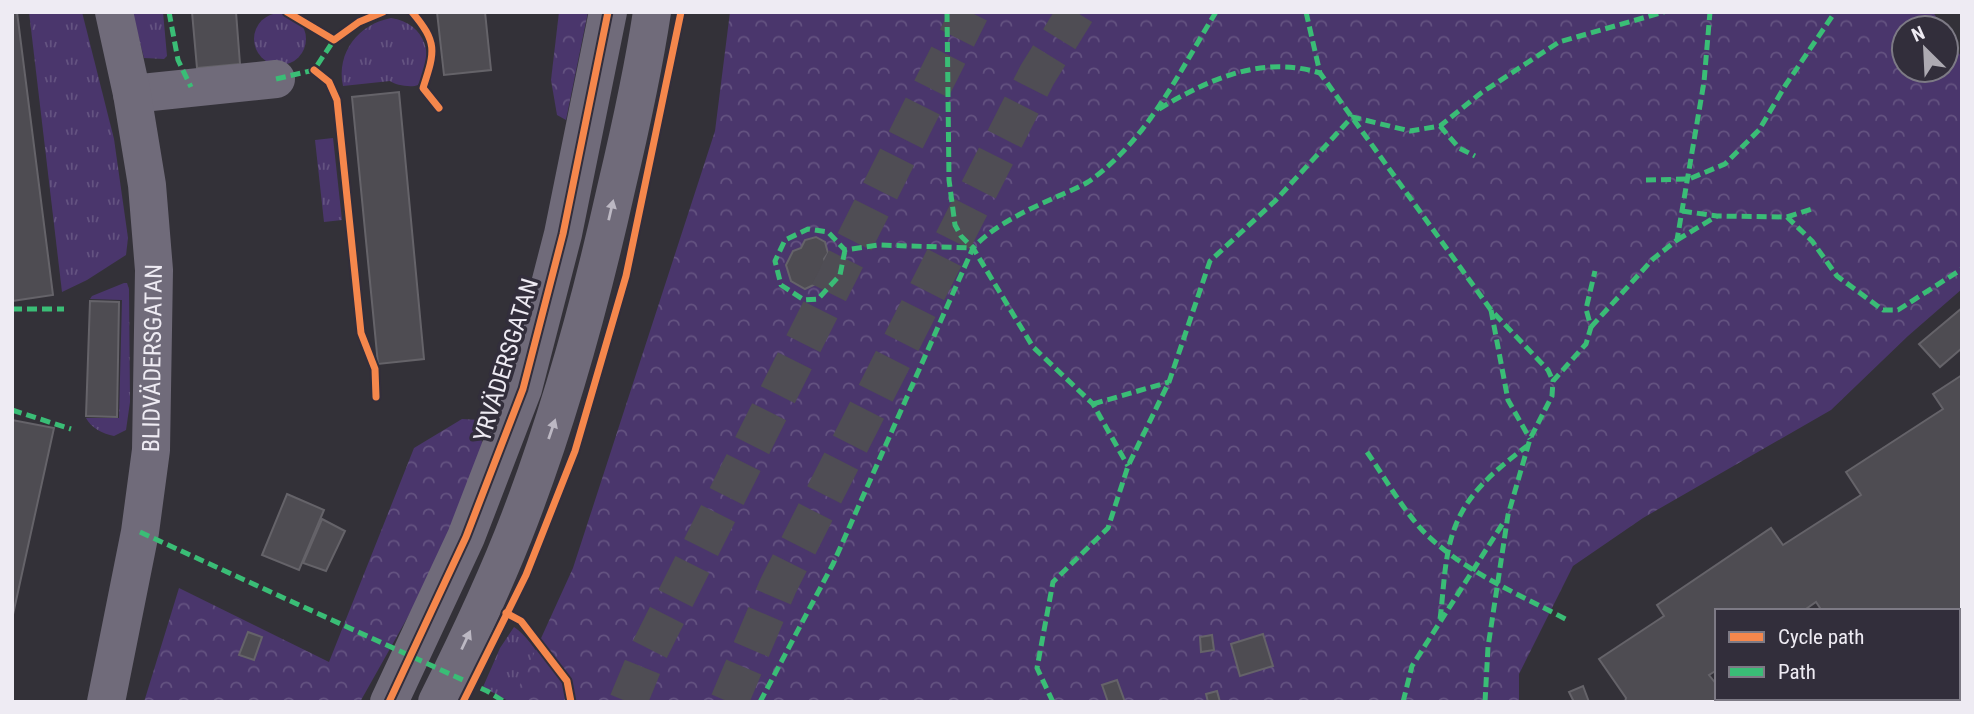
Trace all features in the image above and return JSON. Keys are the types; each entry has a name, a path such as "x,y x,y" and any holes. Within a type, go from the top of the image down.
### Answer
{"street":[{"name":"BLIDVÄDERSGATAN","path":"106,702 140,533 151,450 153,270 147,185 132,94 114,12"},
{"name":"YRVÄDERSGATAN","path":"388,702 466,537 523,389 563,234 608,12"},
{"path":"437,702 497,573 557,414 577,349 604,242 629,134 652,12"},
{"path":"132,94 276,79"}],"green space":[{"path":"29,12 82,12 114,139 128,238 126,255 87,280 62,292"},
{"path":"132,12 163,12 167,56 164,59 144,58"},
{"path":"559,12 588,12 566,120 557,115 551,80"},
{"path":"730,12 1933,12 1934,14 1890,14 1890,84 1960,84 1960,55 1962,58 1962,289 1908,336 1831,410 1643,518 1573,566 1519,674 1519,702 512,702 573,568 715,131"},
{"path":"280,13 299,20 306,39 299,58 280,65 261,58 254,39 261,20"},
{"path":"391,18 413,27 424,43 426,64 418,85 403,86 390,81 343,86 343,62 352,41 369,26"},
{"path":"333,138 342,220 324,222 315,140"},
{"path":"127,283 129,289 130,402 126,430 114,436 98,430 86,418 119,418 122,300 90,299"},
{"path":"462,419 480,420 482,444 450,542 360,702 144,702 179,588 329,662 414,448"},
{"path":"514,627 536,651 564,702 510,702 483,687 500,648"}],"building":[{"path":"12,12 17,12 53,295 12,301"},
{"path":"192,12 236,12 240,64 197,68"},
{"path":"437,12 485,12 491,70 444,75"},
{"path":"399,92 424,359 378,364 352,97"},
{"path":"816,237 825,242 828,253 824,259 827,268 820,282 805,289 791,281 786,265 793,251 801,248 805,240"},
{"path":"90,301 119,302 117,417 86,416"},
{"path":"1962,308 1962,348 1940,367 1919,344"},
{"path":"1962,375 1962,615 1960,616 1960,609 1821,609 1816,602 1806,609 1715,609 1715,671 1709,675 1715,682 1715,700 1728,702 1625,702 1626,698 1599,659 1664,616 1657,605 1771,528 1783,545 1861,495 1846,472 1943,409 1933,394"},
{"path":"12,420 54,428 12,619"},
{"path":"287,494 324,510 299,570 262,555"},
{"path":"322,519 345,531 326,571 303,563"},
{"path":"248,632 262,637 254,660 239,655"},
{"path":"1263,634 1273,666 1240,676 1231,644"},
{"path":"1212,635 1214,650 1201,652 1200,637"},
{"path":"1117,680 1125,702 1108,702 1102,685"},
{"path":"1583,686 1589,702 1574,702 1569,692"},
{"path":"1217,691 1220,702 1208,702 1206,694"}],"tunnel":[{"path":"628,702 649,651 970,12"},
{"path":"729,702 778,586 1037,75 1076,12"}],"marked path":[{"path":"169,12 178,60 191,87"},
{"path":"947,12 949,180 955,225 973,248 1033,347 1093,404 1128,466"},
{"path":"760,702 833,564 973,248 1000,226 1088,182 1109,165 1128,146 1161,104 1216,12"},
{"path":"1306,12 1320,73 1491,310 1548,370 1553,381"},
{"path":"1053,702 1037,668 1053,582 1108,528 1128,466 1169,382 1210,261 1275,201 1352,117 1410,131 1440,126 1481,93 1559,42 1664,12"},
{"path":"1591,327 1653,259 1677,240 1704,82 1710,12"},
{"path":"1646,180 1689,179 1725,164 1759,130 1835,12"},
{"path":"276,79 314,70 334,40"},
{"path":"1159,109 1197,88 1236,73 1277,67 1320,73"},
{"path":"1440,126 1459,148 1475,156"},
{"path":"1787,217 1812,209"},
{"path":"1682,211 1717,216 1787,217 1812,241 1837,276 1883,310 1898,310 1962,269"},
{"path":"1677,240 1717,216"},
{"path":"845,250 840,275 818,299 804,300 781,285 775,261 785,240 808,229 828,232 845,250 878,245 973,248"},
{"path":"1485,702 1488,647 1508,515 1530,439 1552,396 1553,381 1586,344 1591,327 1586,309 1595,271"},
{"path":"12,309 64,309"},
{"path":"1491,310 1508,400 1530,439"},
{"path":"1093,404 1169,382"},
{"path":"12,410 71,429"},
{"path":"1440,619 1449,549 1461,514 1485,482 1527,446"},
{"path":"1367,452 1408,512 1439,545 1474,570 1569,621"},
{"path":"1403,702 1412,666 1505,520"},
{"path":"140,532 487,691 505,702"}],"cycle path":[{"path":"287,12 334,40 359,22 383,12"},
{"path":"412,12 426,32 432,48 423,88 439,108"},
{"path":"389,702 466,537 523,389 563,234 608,12"},
{"path":"463,702 526,575 575,451 626,276 681,12"},
{"path":"314,70 329,82 337,100 361,333 375,369 376,397"},
{"path":"506,613 521,621 567,681 571,702"}]}
